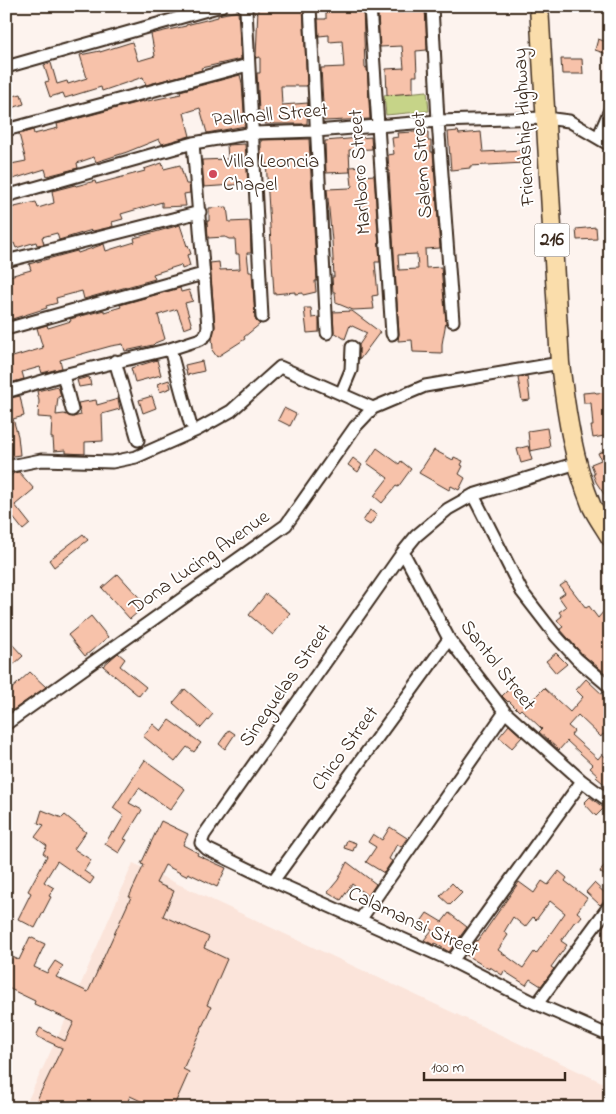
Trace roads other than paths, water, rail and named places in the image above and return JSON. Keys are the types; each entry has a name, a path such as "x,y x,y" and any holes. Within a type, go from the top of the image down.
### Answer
{"main road":[{"name":"Friendship Highway","path":"539,6 560,362 566,414 577,463 592,508 610,537"}],"street":[{"path":"6,67 221,6"},
{"path":"243,6 246,10 248,65 254,133 262,317"},
{"path":"310,6 327,333"},
{"name":"Marlboro Street","path":"370,6 392,334"},
{"name":"Salem Street","path":"432,6 438,121 453,321"},
{"path":"6,130 248,65"},
{"path":"598,138 610,110"},
{"name":"Pallmall Street","path":"6,196 193,143 254,133 316,131 438,121 545,118 568,121 610,145"},
{"path":"6,392 115,361 170,349 201,339 206,334 208,327 193,143"},
{"path":"6,261 200,212"},
{"path":"6,329 204,274"},
{"path":"341,394 351,370 352,346"},
{"path":"170,349 190,423"},
{"path":"115,361 138,440"},
{"name":"Dona Lucing Avenue","path":"6,724 286,525 355,427 373,408 425,386 560,362"},
{"path":"6,467 42,460 112,462 136,458 197,430 231,411 280,367 373,408"},
{"path":"63,375 72,410"},
{"name":"Sineguelas Street","path":"201,843 209,827 416,536 448,509 473,495 577,463"},
{"path":"473,495 522,592 561,642 577,659 610,687"},
{"name":"Santol Street","path":"403,552 449,639 505,712 582,781 610,802"},
{"name":"Chico Street","path":"274,881 449,639"},
{"path":"360,920 505,712"},
{"path":"452,961 582,781"},
{"name":"Calamansi Street","path":"201,843 207,849 274,881 452,961 536,1004 610,1036"},
{"path":"536,1004 610,905"}],"place":[{"name":"Villa Leoncia Chapel","path":"213,174"}]}
